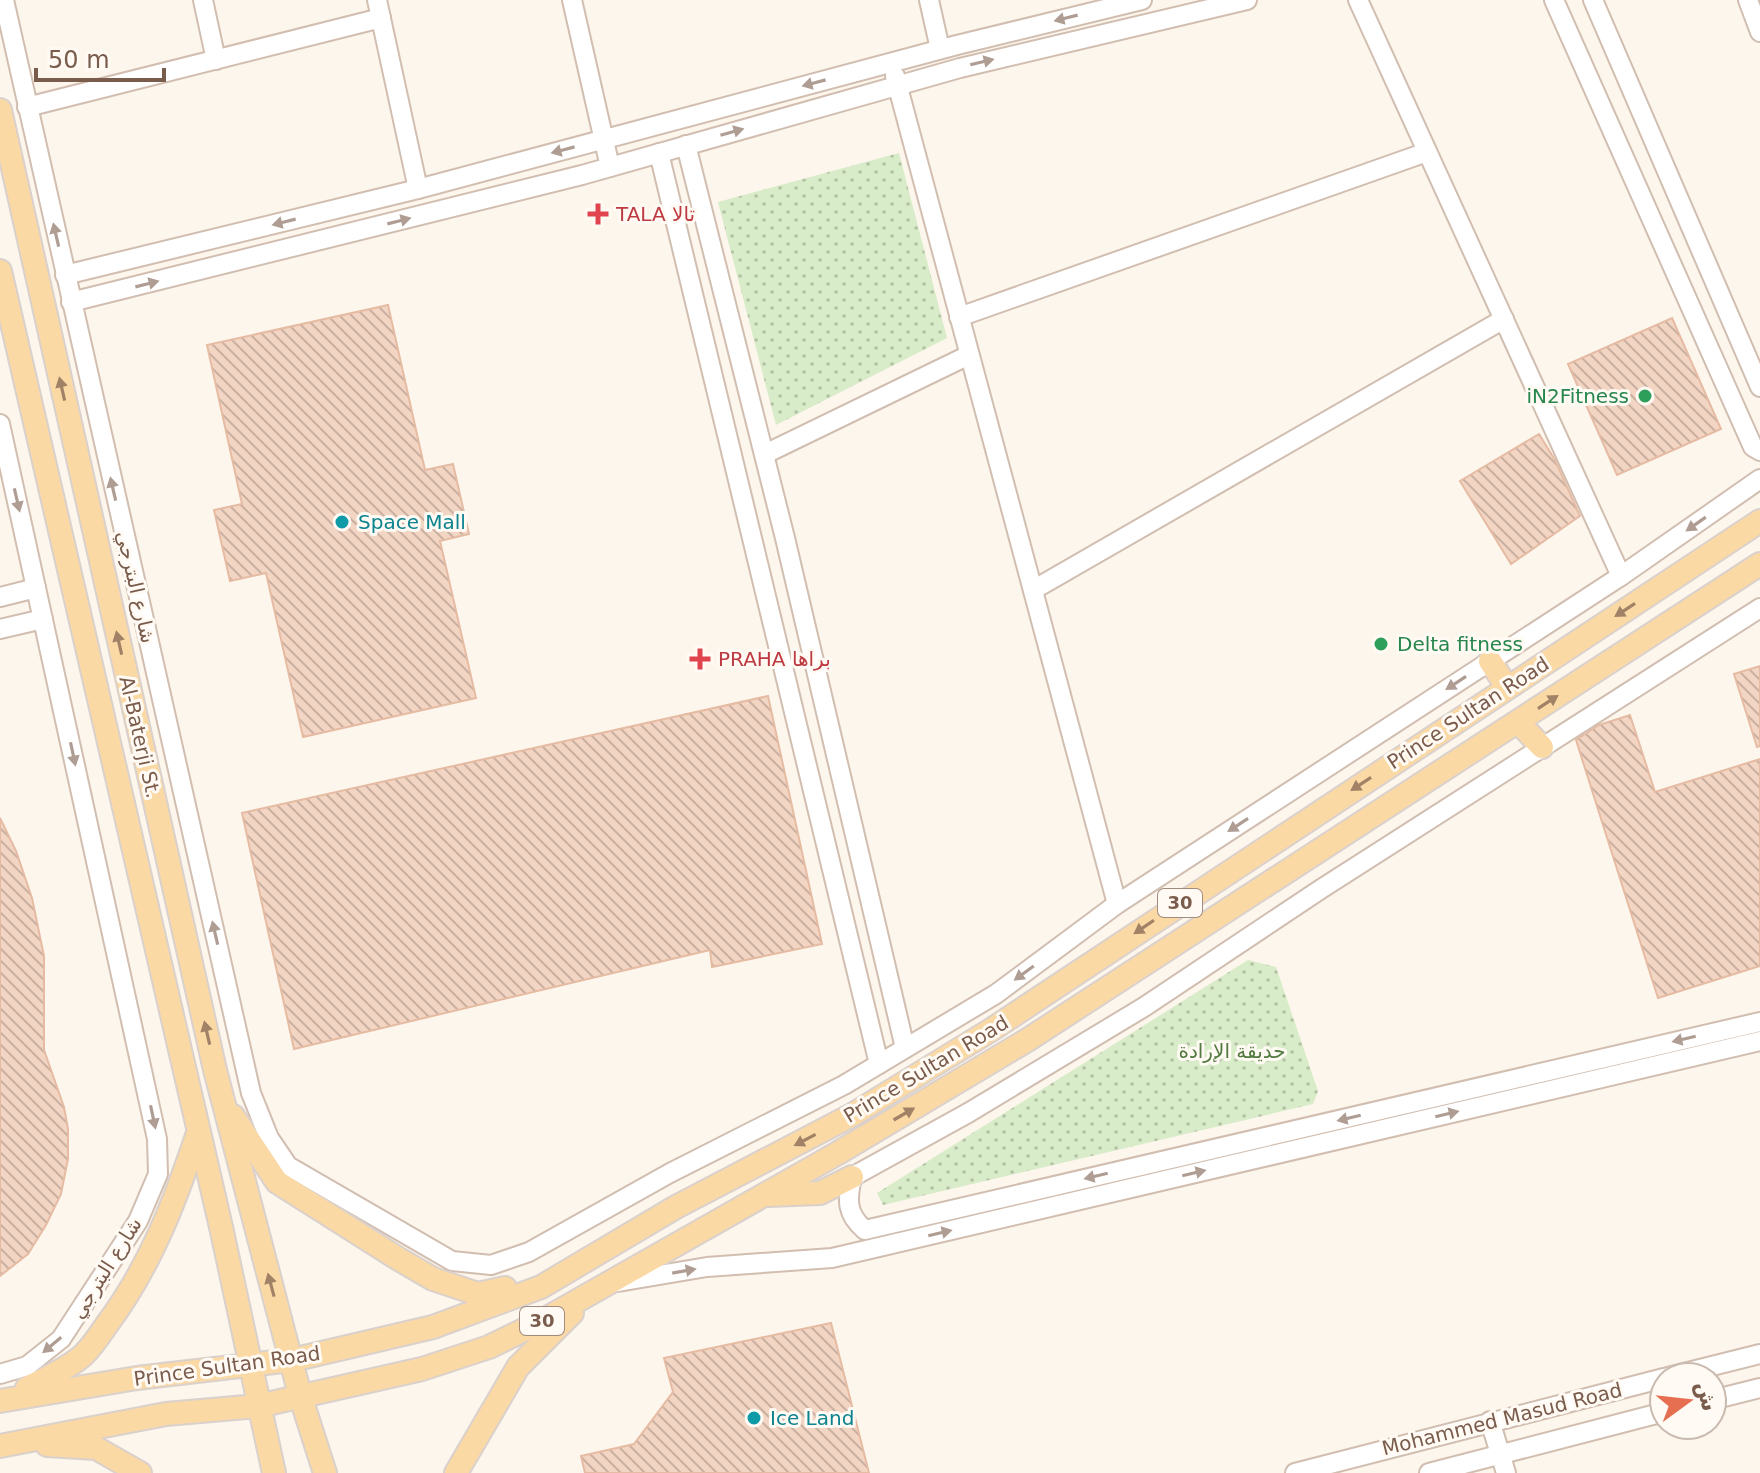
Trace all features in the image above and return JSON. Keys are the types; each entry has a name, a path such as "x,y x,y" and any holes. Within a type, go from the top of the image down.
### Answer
{"main road":[{"name":"Al-Baterji St.","path":"0,110 215,1070 292,1360"},
{"name":"Al-Baterji St.","path":"0,271 199,1132 274,1473"},
{"name":"Prince Sultan Road","path":"2,1400 137,1378 292,1360 433,1327 541,1287 676,1207 865,1108 991,1030 1760,521"},
{"name":"Prince Sultan Road","path":"7,1444 166,1414 258,1406 410,1372 458,1359 540,1322 961,1081 1760,564"},
{"path":"1490,661 1507,687"},
{"path":"1518,722 1542,747"},
{"path":"1178,904 1197,930"},
{"path":"215,1070 227,1107 277,1182 433,1279 478,1294 528,1283 585,1260"},
{"path":"2,1400 52,1376 83,1356 124,1302 149,1260 179,1190 199,1132"},
{"path":"764,1195 820,1193 852,1177"},
{"path":"456,1473 518,1367 563,1320 607,1284"},
{"path":"292,1360 325,1473"},
{"path":"7,1444 96,1448 140,1473"}],"street":[{"name":"شارع البترجي","path":"4,0 7,47 27,107 251,1093 269,1138 288,1166 452,1261 491,1265 529,1252 670,1173 844,1085 879,1064"},
{"path":"203,0 216,60"},
{"path":"572,0 610,167"},
{"path":"929,0 940,49"},
{"path":"65,275 418,189 940,49 1142,0"},
{"path":"71,302 610,167 960,68 1247,0"},
{"path":"1358,0 1621,576"},
{"path":"1554,0 1753,447 1760,451"},
{"path":"1593,0 1760,387"},
{"path":"1748,0 1760,32"},
{"path":"27,107 216,60 379,9 418,189"},
{"path":"891,62 1117,904"},
{"path":"686,145 765,454 905,1048"},
{"path":"959,317 1427,152"},
{"path":"659,153 879,1064 996,994 1117,904 1621,576 1760,479"},
{"path":"1033,590 1504,319"},
{"path":"765,454 969,355"},
{"name":"شارع البترجي","path":"0,424 157,1139 158,1174 138,1221 61,1339 27,1366 0,1374"},
{"path":"8,460 41,452"},
{"path":"0,597 36,588"},
{"path":"1760,608 1321,889 1144,1007 968,1113 852,1177 847,1198 849,1211 865,1230 1760,1022"},
{"path":"0,629 43,619"},
{"path":"134,709 162,701"},
{"path":"607,1284 707,1267 832,1258 1760,1041"},
{"name":"Mohammed Masud Road","path":"1728,1362 1760,1354"},
{"name":"Mohammed Masud Road","path":"1295,1473 1648,1382"},
{"path":"1728,1396 1760,1388"},
{"name":"Mohammed Masud Road","path":"1429,1473 1475,1467 1499,1454 1648,1416"},
{"path":"1490,1421 1506,1473"},
{"path":"1464,1428 1475,1467"}],"green space":[{"path":"899,153 947,338 776,425 718,202"},
{"name":"حديقة الإرادة","path":"1248,960 1276,967 1318,1091 1313,1104 883,1205 877,1193"}],"building":[{"name":"Space Mall","path":"388,305 425,470 453,464 469,534 440,541 476,698 303,737 266,573 230,581 214,510 242,504 207,345"},
{"name":"iN2Fitness","path":"1672,318 1721,429 1617,475 1568,364"},
{"path":"1539,434 1555,460 1580,516 1511,564 1460,481"},
{"path":"1760,666 1760,746 1757,747 1734,674"},
{"path":"768,696 822,944 712,967 710,950 294,1049 242,813"},
{"path":"1630,715 1655,792 1760,759 1760,966 1658,998 1576,740 1599,725"},
{"path":"0,818 16,851 32,898 44,956 44,1050 64,1107 68,1159 61,1194 46,1225 28,1254 0,1276"},
{"name":"Ice Land","path":"831,1323 869,1473 585,1473 581,1456 634,1444 673,1392 664,1358"}],"place":[{"name":"TALA تالا","path":"598,214"},
{"name":"iN2Fitness","path":"1645,396"},
{"name":"Space Mall","path":"342,522"},
{"name":"Delta fitness","path":"1381,644"},
{"name":"PRAHA براها","path":"700,659"},
{"name":"Ice Land","path":"754,1418"}]}
